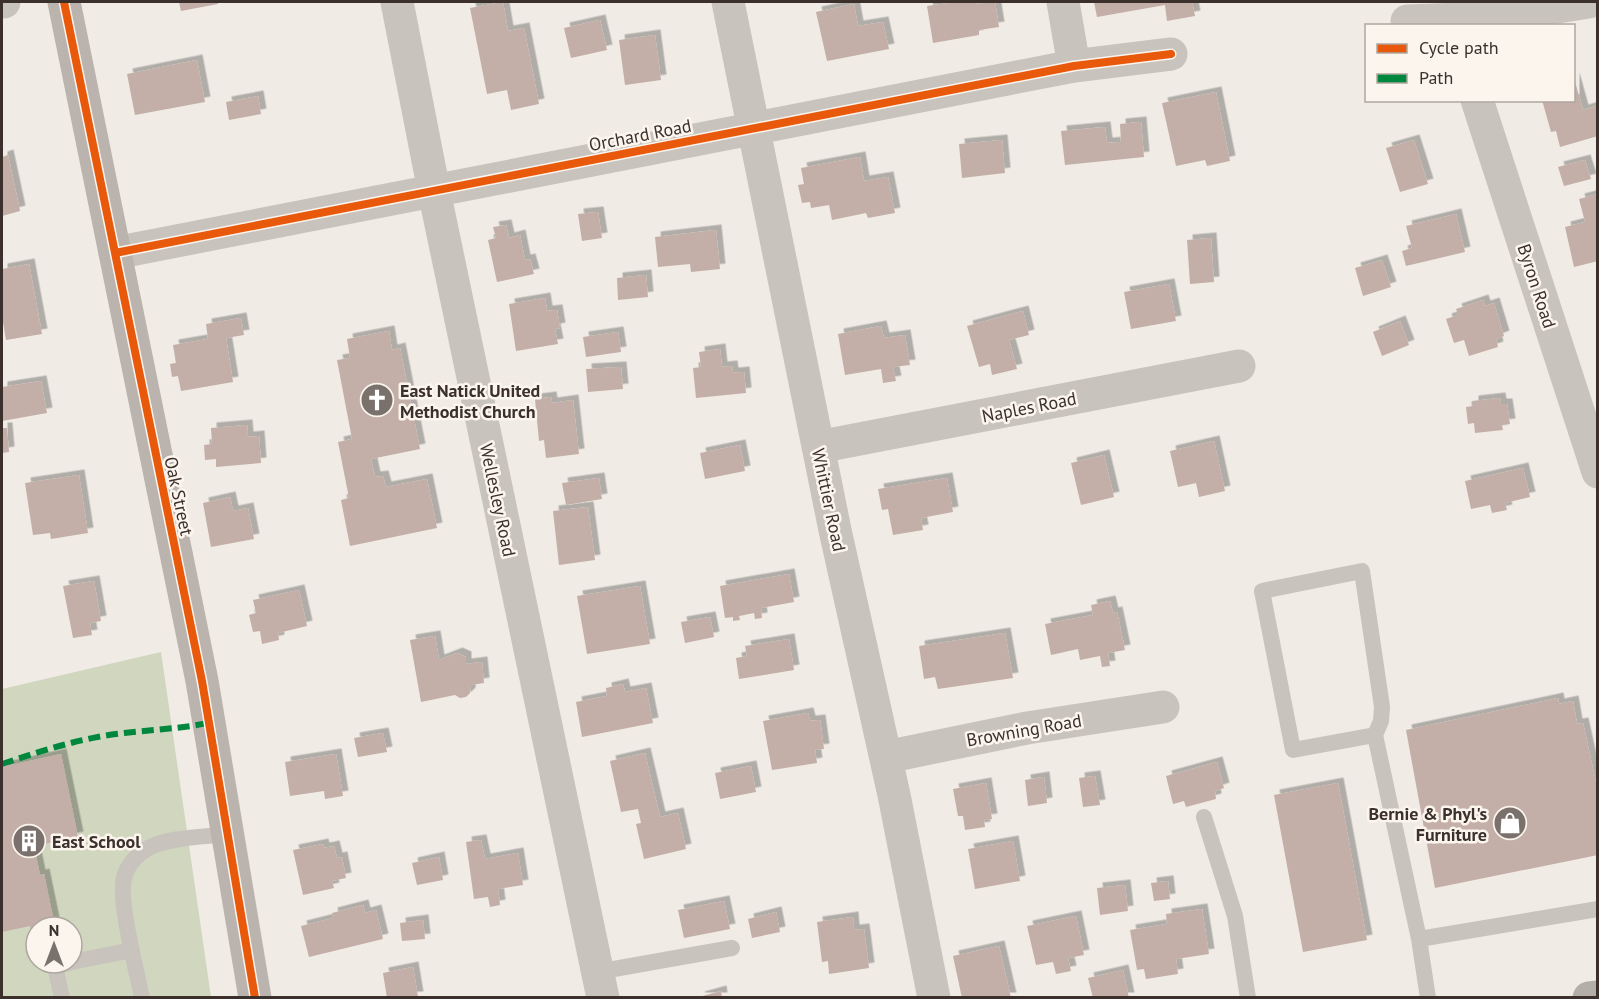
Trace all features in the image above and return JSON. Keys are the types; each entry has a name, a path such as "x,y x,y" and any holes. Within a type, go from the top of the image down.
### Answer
{"highway":[{"path":"1589,998 1598,997"}],"main road":[{"name":"Oak Street","path":"64,2 201,681 255,998"}],"street":[{"name":"Wellesley Road","path":"397,2 434,191 600,985"},
{"name":"Whittier Road","path":"728,2 818,447 886,757 934,998"},
{"path":"1063,2 1074,66"},
{"path":"1407,21 1460,23 1589,2"},
{"name":"Orchard Road","path":"115,253 1074,66 1172,54"},
{"name":"Byron Road","path":"1478,102 1598,472"},
{"name":"Naples Road","path":"818,447 1239,366"},
{"name":"Browning Road","path":"886,757 1027,728 1163,707"}],"lane":[{"path":"1375,735 1293,750 1262,591 1362,571 1382,707 1381,721 1375,735 1419,939 1428,998"},
{"path":"1204,817 1235,916 1248,998"},
{"path":"142,998 122,892 123,880 132,862 148,848 157,844 228,834"},
{"path":"1419,939 1598,909"},
{"path":"600,985 732,948"},
{"path":"84,960 132,950"},
{"path":"57,975 62,998"}],"green space":[{"path":"161,652 211,997 2,997 2,689"}],"building":[{"path":"179,2 218,2 218,4 181,11"},
{"path":"503,2 508,31 524,28 539,104 511,110 507,90 487,94 470,8"},
{"path":"975,2 975,4 995,2 999,27 979,30 979,35 933,43 927,6"},
{"path":"1094,2 1192,2 1195,16 1167,21 1165,5 1097,17"},
{"path":"854,4 858,26 883,22 889,49 827,61 816,12"},
{"path":"600,20 607,50 571,58 564,28"},
{"path":"655,35 661,80 625,85 619,40"},
{"path":"197,60 205,102 135,115 127,74"},
{"path":"1575,82 1583,110 1596,106 1598,136 1560,147 1556,131 1551,132 1543,102 1575,102"},
{"path":"1216,92 1230,161 1207,166 1205,160 1176,166 1162,103"},
{"path":"258,96 261,114 229,120 226,102"},
{"path":"1141,122 1144,157 1065,165 1061,131 1105,127 1107,143 1121,142 1120,124"},
{"path":"1002,140 1005,173 962,178 959,144"},
{"path":"1414,140 1428,184 1400,192 1386,148"},
{"path":"8,155 20,211 2,216 2,157"},
{"path":"860,157 864,181 888,177 895,213 868,218 866,213 832,220 829,205 811,208 810,202 802,203 798,185 804,184 801,168"},
{"path":"1585,160 1591,179 1564,186 1558,167"},
{"path":"1598,194 1598,261 1574,267 1565,227 1585,222 1579,199"},
{"path":"598,212 602,238 582,241 578,214"},
{"path":"1456,214 1465,252 1406,266 1402,251 1412,248 1406,226"},
{"path":"506,225 509,238 520,235 525,260 530,259 534,274 497,282 488,240 496,238 493,227"},
{"path":"716,230 720,269 691,272 690,264 658,267 655,237"},
{"path":"1211,238 1214,282 1190,284 1187,240"},
{"path":"1382,260 1391,287 1363,296 1355,268"},
{"path":"29,264 42,334 6,340 2,316 2,269"},
{"path":"646,275 648,297 618,300 617,278"},
{"path":"1169,284 1176,321 1131,329 1124,292"},
{"path":"545,298 547,311 557,310 560,328 555,329 558,344 516,351 509,304"},
{"path":"1483,300 1485,306 1494,303 1504,336 1496,339 1498,347 1469,356 1464,340 1454,343 1446,319 1458,315 1456,309"},
{"path":"1023,311 1029,335 1009,340 1017,369 992,375 990,364 979,367 967,326"},
{"path":"241,318 244,335 226,338 233,382 181,391 178,376 172,377 170,364 176,363 173,345 208,339 206,324"},
{"path":"1400,321 1409,345 1382,356 1373,332"},
{"path":"881,326 884,338 905,335 910,365 893,367 896,381 883,383 881,369 845,375 838,334"},
{"name":"East Natick United Methodist Church","path":"389,331 392,350 400,348 420,449 371,459 375,477 383,476 386,487 427,479 437,528 350,546 341,500 349,498 338,442 352,439 337,360 350,358 347,339"},
{"path":"618,332 621,352 586,357 583,337"},
{"path":"720,349 722,367 732,366 733,373 744,372 746,393 696,398 693,368 701,367 699,352"},
{"path":"621,367 623,389 588,392 586,369"},
{"path":"41,381 47,413 2,421 2,387"},
{"path":"551,397 552,403 573,400 579,454 546,458 544,440 539,441 535,399"},
{"path":"1500,398 1501,404 1507,404 1510,424 1502,425 1503,430 1475,433 1474,423 1468,424 1466,407 1473,406 1473,401"},
{"path":"247,425 248,437 259,436 261,463 216,467 216,459 205,460 204,445 212,444 211,428"},
{"path":"2,428 7,428 9,452 2,453"},
{"path":"1214,441 1225,491 1199,497 1196,483 1178,487 1170,451"},
{"path":"740,445 745,471 705,479 700,453"},
{"path":"1104,455 1114,497 1081,505 1071,463"},
{"path":"1523,468 1530,497 1505,503 1507,510 1492,513 1490,505 1471,509 1465,481"},
{"path":"79,475 88,533 51,539 50,533 33,535 25,483"},
{"path":"599,478 602,499 566,505 562,483"},
{"path":"947,478 953,512 921,518 923,530 893,535 888,509 882,510 878,489"},
{"path":"230,497 233,511 248,508 254,539 211,547 203,503"},
{"path":"588,507 595,560 559,565 553,511"},
{"path":"789,574 794,602 761,608 762,618 755,619 754,613 739,616 740,620 733,621 733,617 725,618 720,586"},
{"path":"94,581 101,621 90,623 92,635 73,638 63,586"},
{"path":"640,586 650,644 587,654 577,596"},
{"path":"299,590 307,626 278,633 279,640 262,644 260,631 253,632 249,615 256,613 253,600"},
{"path":"1110,601 1113,613 1117,612 1125,650 1108,653 1110,666 1102,667 1100,656 1080,660 1078,649 1051,655 1045,624 1093,615 1091,605"},
{"path":"710,617 714,637 685,643 681,622"},
{"path":"1005,633 1013,678 938,689 935,677 924,679 919,646"},
{"path":"435,636 439,660 457,653 466,657 466,664 482,662 484,683 471,685 470,693 466,697 460,698 455,695 421,702 410,640"},
{"path":"789,639 794,670 739,679 736,658 747,656 745,646"},
{"path":"623,684 625,692 646,688 653,723 582,737 576,702 607,696 606,688"},
{"name":"Bernie & Phyl's Furniture","path":"1558,698 1559,704 1573,701 1577,724 1583,723 1598,792 1598,855 1435,888 1406,730"},
{"path":"808,713 810,721 820,720 824,749 815,750 817,763 772,770 763,721"},
{"path":"383,733 387,752 358,757 354,738"},
{"path":"645,753 660,817 678,813 686,849 644,859 636,824 641,823 638,809 621,812 610,761"},
{"name":"East School","path":"61,754 78,837 34,846 40,875 44,874 53,915 24,915 24,927 2,932 2,767"},
{"path":"336,754 343,796 325,799 324,791 290,796 285,762"},
{"path":"1217,762 1224,788 1215,791 1216,799 1186,807 1184,801 1173,804 1166,776"},
{"path":"751,766 756,792 720,799 715,773"},
{"path":"1095,776 1100,805 1083,807 1079,778"},
{"path":"1044,777 1047,803 1028,806 1025,780"},
{"path":"986,783 992,819 984,820 985,827 965,830 963,816 958,816 953,789"},
{"path":"1338,783 1367,940 1303,952 1274,795"},
{"path":"481,840 485,859 518,853 523,885 498,889 500,905 490,907 488,897 474,899 466,842"},
{"path":"1013,841 1020,881 975,889 968,849"},
{"path":"323,844 324,848 334,846 337,858 342,857 346,878 332,881 334,888 303,895 293,850"},
{"path":"439,857 443,880 417,885 412,863"},
{"path":"1168,881 1170,899 1154,901 1151,883"},
{"path":"1125,885 1128,911 1100,915 1097,888"},
{"path":"724,901 730,929 684,938 678,910"},
{"path":"363,905 365,913 376,910 383,939 309,957 301,926 333,918 332,913"},
{"path":"1202,909 1209,954 1176,959 1178,974 1146,979 1144,969 1137,970 1130,930 1167,924 1166,914"},
{"path":"776,912 780,932 752,938 748,919"},
{"path":"1076,916 1084,955 1068,958 1071,971 1056,974 1053,962 1036,965 1027,926"},
{"path":"853,917 854,930 864,929 869,968 829,974 828,961 822,962 817,922"},
{"path":"423,920 425,939 402,941 400,923"},
{"path":"999,946 1011,998 962,998 953,956"},
{"path":"413,967 418,997 387,998 383,973"},
{"path":"1123,970 1129,998 1093,998 1088,978"},
{"path":"721,991 722,998 699,997"}],"marked path":[{"path":"2,764 90,738 208,723"}],"cycle path":[{"path":"64,2 202,681 255,998"},
{"path":"115,253 1074,66 1171,54"}],"place":[{"name":"East Natick United Methodist Church","path":"377,400"},
{"name":"Bernie & Phyl's Furniture","path":"1510,823"},
{"name":"East School","path":"29,841"}]}
